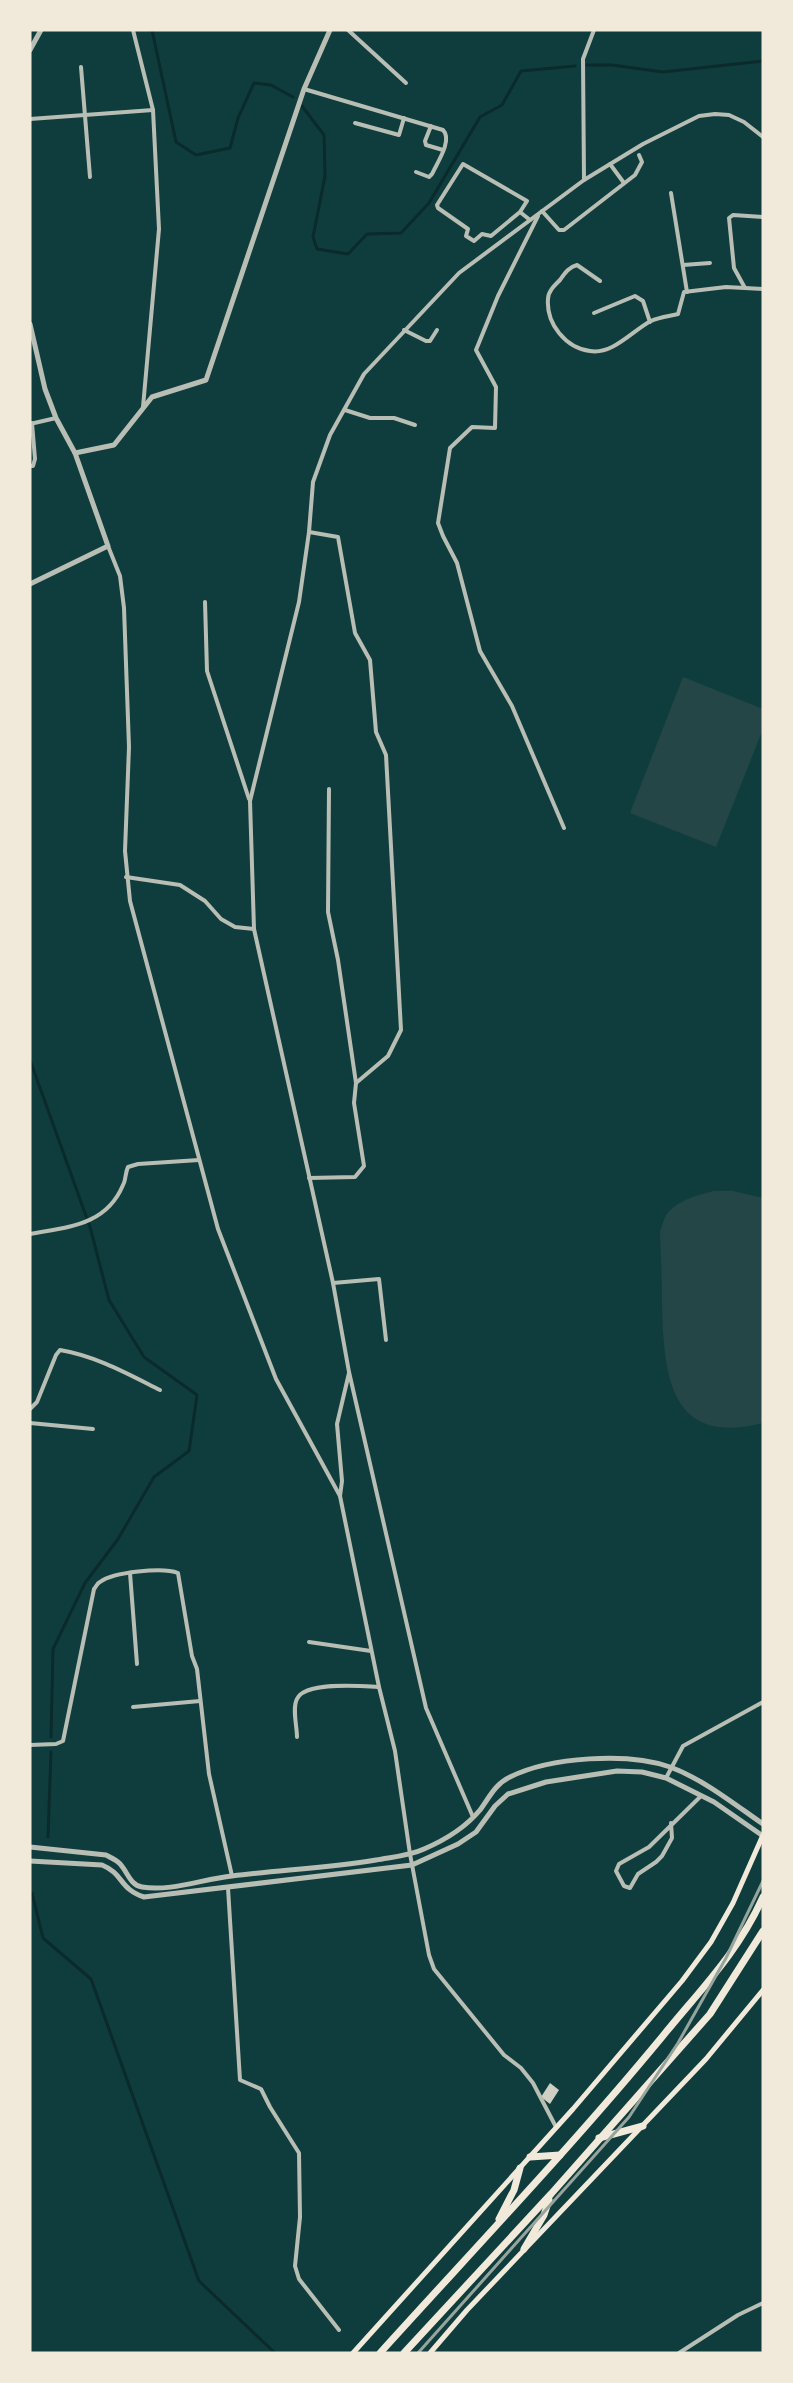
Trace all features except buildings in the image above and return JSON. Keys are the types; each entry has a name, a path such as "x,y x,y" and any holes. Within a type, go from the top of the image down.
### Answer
{"highway":[{"path":"380,2353 560,2155 720,1970 741,1939 763,1897"},
{"path":"404,2353 551,2194 710,2014 763,1931"},
{"path":"599,2138 643,2127"},
{"path":"530,2157 560,2155"},
{"path":"495,2227 514,2190 520,2168"},
{"path":"524,2249 544,2215 551,2194"}],"main road":[{"path":"353,2353 637,2037 711,1942 733,1903 763,1835"},
{"path":"430,2353 524,2249 706,2059 763,1990"}],"street":[{"path":"30,50 41,30"},
{"path":"133,30 153,110 159,229 143,409"},
{"path":"75,453 114,445 152,397 206,380 304,89 330,30"},
{"path":"348,30 406,83"},
{"path":"584,180 583,59 594,30"},
{"path":"81,68 90,177"},
{"path":"304,89 447,132 447,139 432,174 429,177 416,172"},
{"path":"30,119 153,110"},
{"path":"473,1817 426,1708 349,1372 333,1283 254,929 250,801 299,602 309,532 313,482 330,435 364,374 459,273 584,180 643,144 699,116 729,115 744,122 763,137"},
{"path":"355,123 399,135 404,118"},
{"path":"431,126 425,141 426,145 442,150"},
{"path":"541,212 559,230 564,230 635,175 642,162 639,155"},
{"path":"463,164 527,201 520,212 489,237 482,234 474,241 466,236 468,229 437,205 463,164"},
{"path":"610,164 624,183"},
{"path":"671,193 687,292"},
{"path":"520,212 530,220"},
{"path":"541,212 498,296 476,350 496,387 495,428 472,427 450,448 438,523 442,536 457,563 480,651 512,706 564,828"},
{"path":"745,288 734,268 729,218 733,214 763,217"},
{"path":"498,231 506,239"},
{"path":"683,265 710,263"},
{"path":"600,281 577,265 571,267 550,292 548,299 549,310 560,336 575,346 592,352 609,348 650,322 678,314 684,292 726,287 763,289"},
{"path":"594,313 635,296 643,301 650,322"},
{"path":"30,324 45,389 56,418 75,453 120,576 126,643 129,747 125,852 130,901 218,1229 276,1379 340,1496 371,1651 395,1751 425,1940 434,1969 504,2055 521,2068 533,2083 556,2127"},
{"path":"404,330 426,341 430,341 437,330"},
{"path":"345,410 370,418 394,418 415,426"},
{"path":"30,466 33,466 35,459 31,424 56,418"},
{"path":"309,532 338,537 355,633 370,660 376,732 386,755 401,1030 388,1056 356,1083"},
{"path":"30,584 108,546"},
{"path":"205,602 207,671 250,801"},
{"path":"309,1178 356,1178 364,1166 354,1102 356,1083 338,960 328,912 328,789"},
{"path":"126,877 180,885 205,901 221,919 235,927 254,929"},
{"path":"30,1234 93,1220 111,1204 124,1185 128,1167 138,1164 199,1161"},
{"path":"333,1283 379,1279 386,1340"},
{"path":"30,1409 37,1402 60,1350 78,1353 96,1360 160,1390"},
{"path":"340,1496 342,1481 337,1424 349,1372"},
{"path":"30,1423 93,1429"},
{"path":"30,1745 56,1744 63,1741 94,1589 100,1581 130,1573 168,1569 178,1573 189,1640 197,1669 209,1774 232,1876"},
{"path":"130,1573 137,1664"},
{"path":"309,1642 371,1651"},
{"path":"297,1737 295,1702 298,1695 305,1691 338,1685 379,1687"},
{"path":"133,1707 200,1701"},
{"path":"666,1778 683,1746 763,1702"},
{"path":"30,1855 32,1847 106,1855 117,1861 132,1883 143,1887 350,1864 410,1854 453,1834 473,1817 495,1788 510,1777 542,1767 579,1760 644,1761 671,1768 717,1793 763,1824"},
{"path":"30,1861 102,1866 111,1869 127,1890 144,1897 412,1865 457,1845 476,1832 495,1806 508,1794 546,1782 617,1771 642,1772 666,1778 702,1795 763,1835"},
{"path":"671,1823 672,1838 662,1856 638,1874 633,1886 630,1888 624,1886 616,1871 620,1864 649,1847 671,1823 702,1795"},
{"path":"228,1888 240,2080 261,2089 299,2153 300,2217 295,2266 299,2279 339,2330"},
{"path":"679,2353 738,2315 763,2303"}],"shaded area":[{"path":"683,677 763,709 763,729 716,847 630,813"},
{"path":"714,1191 733,1191 763,1198 763,1423 732,1428 708,1425 691,1415 678,1400 670,1380 663,1331 660,1232 663,1222 667,1214 677,1205 695,1196"}],"waterway":[{"path":"152,30 176,142 196,155 230,148 238,118 254,83 271,85 293,97"},
{"path":"587,65 612,65 663,72 763,61"},
{"path":"302,106 324,135 325,176 313,237 317,249 348,254 367,234 401,233 429,203 480,117 502,105 521,71 575,66"},
{"path":"30,1060 90,1227 109,1300 144,1357 197,1395 189,1451 154,1477 118,1539 85,1583 53,1649 51,1737"},
{"path":"48,1837 51,1752"},
{"path":"32,1893 43,1938 91,1979 199,2281 275,2353"}],"railway":[{"path":"418,2353 629,2117 678,2043 726,1958 763,1881"}]}
